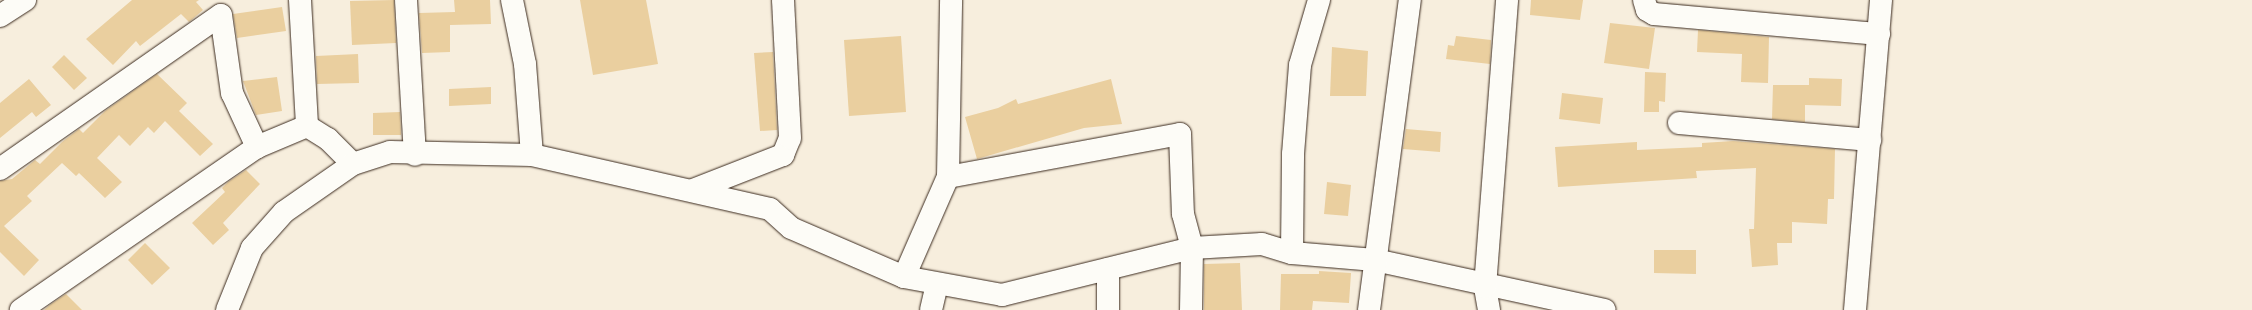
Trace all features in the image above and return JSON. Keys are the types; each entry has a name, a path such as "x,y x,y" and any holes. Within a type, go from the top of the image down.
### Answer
{"street":[{"path":"0,16 25,0"},
{"path":"300,0 307,126"},
{"path":"406,0 416,155"},
{"path":"693,190 783,155 790,138 783,0"},
{"path":"904,277 948,178 951,0"},
{"path":"1292,252 1293,154 1300,65 1319,0"},
{"path":"1369,310 1410,0"},
{"path":"1490,310 1485,287 1507,0"},
{"path":"1644,0 1647,10 1654,14 1878,34"},
{"path":"1855,310 1881,0"},
{"path":"515,1 525,64 532,155"},
{"path":"0,169 221,7 232,93 258,147"},
{"path":"1679,123 1870,140"},
{"path":"21,310 258,147 307,126"},
{"path":"307,126 328,139 353,164"},
{"path":"948,178 1180,134 1183,214 1192,248 1191,310"},
{"path":"227,310 252,248 284,212 353,164 390,152 416,155 532,155 693,190 770,209 791,228 904,277 937,285 1002,295 1192,248 1262,244 1292,252 1375,260 1485,287 1544,294 1604,310"},
{"path":"1108,269 1108,310"},
{"path":"931,310 937,285"}],"building":[{"path":"132,0 199,0 196,2 203,10 189,22 181,14 140,46 136,41 113,65 86,39"},
{"path":"394,0 396,43 352,45 350,1"},
{"path":"454,0 490,0 491,24 450,25 450,52 422,53 419,13 455,12"},
{"path":"580,0 646,0 658,64 593,75"},
{"path":"1531,0 1583,0 1580,20 1530,15"},
{"path":"282,7 286,31 237,38 233,14"},
{"path":"1610,23 1655,28 1649,69 1604,63"},
{"path":"1698,30 1769,37 1768,83 1741,82 1742,54 1697,52"},
{"path":"901,36 906,112 849,116 844,40"},
{"path":"1456,36 1491,40 1490,64 1446,59 1448,45 1454,46"},
{"path":"1332,47 1368,51 1366,96 1330,96"},
{"path":"773,52 777,130 760,131 754,53"},
{"path":"358,54 359,83 317,84 316,56"},
{"path":"64,55 87,78 74,90 52,67"},
{"path":"1645,72 1666,73 1665,102 1659,101 1659,112 1644,112"},
{"path":"157,74 187,103 179,111 213,144 200,156 165,121 154,133 148,127 130,146 119,135 97,158 122,182 105,198 79,173 76,176 62,163 27,196 32,201 4,226 39,260 24,276 0,252 0,181 12,179 35,160 40,164 62,142 79,129 83,133 105,111"},
{"path":"277,77 282,111 256,115 243,81"},
{"path":"1809,78 1842,79 1841,106 1805,105 1805,122 1772,119 1773,85 1809,85"},
{"path":"29,79 51,105 36,117 32,112 0,138 0,103"},
{"path":"1111,79 1122,124 1084,128 977,159 965,117 998,108 1016,99 1018,104"},
{"path":"491,87 491,104 449,106 449,89"},
{"path":"1562,93 1603,98 1600,124 1559,119"},
{"path":"400,112 401,135 373,135 373,113"},
{"path":"1406,129 1441,132 1440,152 1403,149"},
{"path":"1733,141 1835,149 1834,199 1828,199 1827,224 1792,222 1792,243 1777,243 1778,265 1752,267 1749,229 1754,229 1756,168 1696,171 1697,178 1558,187 1555,147 1637,142 1637,150 1702,147 1702,143"},
{"path":"246,170 260,184 223,223 229,230 213,245 192,223 225,192 222,188 228,182"},
{"path":"1327,182 1351,185 1348,216 1324,214"},
{"path":"145,243 170,268 152,285 128,260"},
{"path":"1654,250 1696,250 1696,274 1654,273"},
{"path":"1240,263 1242,310 1204,310 1204,264"},
{"path":"1319,271 1351,273 1349,303 1313,301 1312,310 1280,310 1281,274 1319,274"},
{"path":"66,294 82,310 44,310 51,304"}]}
